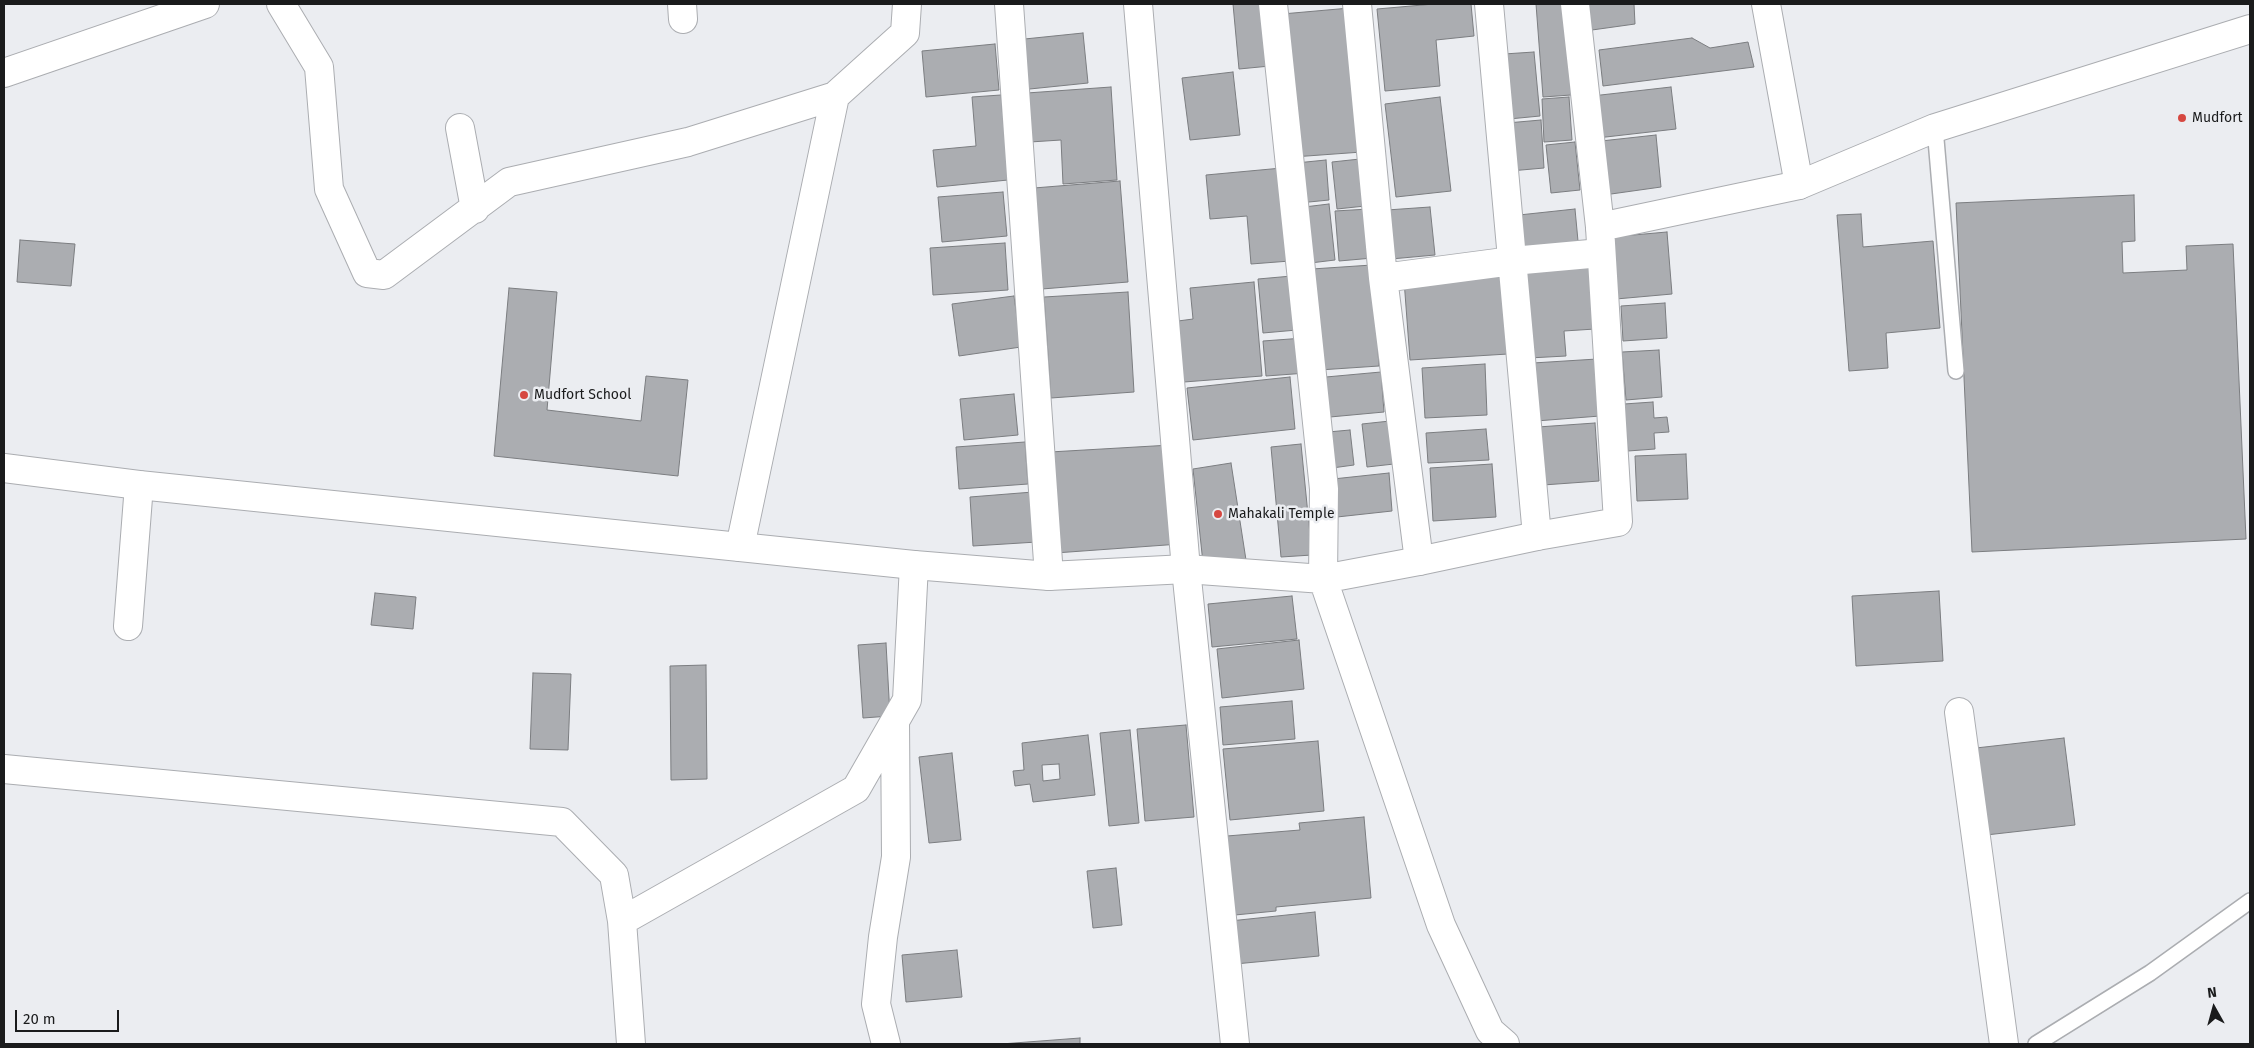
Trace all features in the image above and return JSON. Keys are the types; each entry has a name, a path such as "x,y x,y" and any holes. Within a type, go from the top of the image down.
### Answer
{"street":[{"path":"4,73 205,4"},
{"path":"281,4 318,67 328,189 366,273 384,275 509,182 688,142 835,96 905,33 907,4"},
{"path":"1008,4 1049,576"},
{"path":"1138,4 1186,569 1235,1044"},
{"path":"1273,4 1324,489 1323,579 1441,925 1490,1031 1505,1044"},
{"path":"1357,4 1384,278 1419,561"},
{"path":"1489,4 1537,536"},
{"path":"4,468 139,485 914,565 1049,576 1186,569 1323,579 1537,536 1618,522 1601,240 1575,4"},
{"path":"1766,4 1799,185"},
{"path":"1384,278 1512,260 1601,240 1799,185 1934,128 2250,29"},
{"path":"740,547 835,96"},
{"path":"460,128 475,208"},
{"path":"128,626 139,485"},
{"path":"622,921 856,789 907,700 914,565"},
{"path":"1958,712 2004,1044"},
{"path":"886,1044 876,1004 883,937 896,857 895,721"},
{"path":"4,769 562,822 614,874 622,921 632,1044"}],"lane":[{"path":"1934,128 1956,371"},
{"path":"2036,1044 2150,973 2239,907 2250,901"}],"building":[{"path":"1233,4 1265,4 1270,66 1239,69"},
{"path":"1434,4 1471,4 1474,36 1436,40 1440,86 1385,91 1377,9"},
{"path":"1536,4 1563,4 1571,95 1543,97"},
{"path":"1589,4 1634,4 1635,24 1592,30"},
{"path":"1350,8 1362,152 1293,157 1282,14"},
{"path":"1083,33 1088,83 1020,90 1015,40"},
{"path":"1692,38 1710,48 1748,42 1754,67 1603,86 1599,50"},
{"path":"995,44 999,90 926,97 922,51"},
{"path":"1534,52 1540,116 1509,119 1504,54"},
{"path":"1233,72 1240,135 1190,140 1182,78"},
{"path":"1111,87 1117,180 1063,184 1061,140 1030,142 1027,93"},
{"path":"1671,87 1676,129 1597,138 1592,96"},
{"path":"1001,95 1008,180 937,187 933,150 976,146 972,97"},
{"path":"1440,97 1451,191 1396,197 1385,104"},
{"path":"1569,97 1572,140 1544,142 1542,99"},
{"path":"1541,120 1544,168 1510,171 1507,123"},
{"path":"1656,135 1661,187 1604,195 1601,141"},
{"path":"1575,142 1580,190 1551,193 1546,145"},
{"path":"1360,159 1365,206 1337,209 1332,162"},
{"path":"1326,160 1329,200 1299,203 1296,163"},
{"path":"1282,168 1290,261 1251,264 1247,216 1210,219 1206,175"},
{"path":"1120,181 1128,282 1042,289 1034,188"},
{"path":"1003,192 1007,236 942,242 938,197"},
{"path":"2134,195 2135,241 2122,242 2123,273 2187,270 2186,246 2233,244 2246,539 1972,552 1956,203"},
{"path":"1329,204 1335,260 1302,264 1296,208"},
{"path":"1430,207 1435,255 1391,259 1387,210"},
{"path":"1369,209 1373,258 1339,261 1335,211"},
{"path":"1575,209 1578,241 1522,247 1519,215"},
{"path":"1861,214 1863,247 1933,241 1940,328 1886,333 1888,368 1849,371 1837,215"},
{"path":"1667,232 1672,294 1616,299 1611,237"},
{"path":"20,240 75,244 71,286 17,282"},
{"path":"1005,243 1008,290 933,295 930,248"},
{"path":"1590,264 1595,329 1564,331 1566,356 1529,358 1522,269"},
{"path":"1372,265 1379,366 1319,370 1312,269"},
{"path":"1502,274 1508,354 1410,360 1404,280"},
{"path":"1292,276 1297,330 1263,333 1258,279"},
{"path":"1254,282 1262,376 1184,382 1178,321 1193,319 1190,288"},
{"name":"Mudfort School","path":"509,288 557,292 547,410 641,421 646,376 688,380 678,476 494,456"},
{"path":"1128,292 1134,392 1051,398 1044,297"},
{"path":"1014,296 1021,347 959,356 952,304"},
{"path":"1665,303 1667,338 1623,341 1621,306"},
{"path":"1304,338 1307,373 1266,376 1263,341"},
{"path":"1659,350 1662,397 1626,400 1622,352"},
{"path":"1597,359 1600,416 1536,421 1533,363"},
{"path":"1485,364 1487,415 1425,418 1422,368"},
{"path":"1381,372 1384,412 1330,417 1326,377"},
{"path":"1290,377 1295,429 1193,440 1187,388"},
{"path":"1014,394 1018,435 964,440 960,399"},
{"path":"1653,402 1654,418 1667,417 1669,432 1654,433 1655,449 1628,451 1624,404"},
{"path":"1390,421 1394,464 1367,467 1362,424"},
{"path":"1595,423 1599,481 1543,485 1538,427"},
{"path":"1486,429 1489,460 1428,463 1426,433"},
{"path":"1350,430 1354,465 1332,468 1328,432"},
{"path":"1025,442 1028,484 959,489 956,447"},
{"path":"1301,444 1312,555 1281,557 1271,447"},
{"path":"1171,445 1180,544 1055,553 1050,452"},
{"path":"1686,454 1688,499 1637,501 1635,456"},
{"name":"Mahakali Temple","path":"1231,463 1246,560 1203,563 1193,469"},
{"path":"1492,464 1496,517 1433,521 1430,468"},
{"path":"1389,473 1392,511 1337,517 1333,479"},
{"path":"1033,492 1037,542 973,546 970,497"},
{"path":"1939,591 1943,661 1856,666 1852,596"},
{"path":"375,593 416,597 413,629 371,625"},
{"path":"1292,596 1297,639 1212,647 1208,604"},
{"path":"1299,640 1304,689 1222,698 1217,649"},
{"path":"886,643 890,716 863,718 858,645"},
{"path":"706,665 707,779 671,780 670,666"},
{"path":"533,673 571,674 568,750 530,749"},
{"path":"1292,701 1295,739 1223,745 1220,707"},
{"path":"1186,725 1194,817 1145,821 1137,729"},
{"path":"1130,730 1139,823 1109,826 1100,733"},
{"path":"1088,735 1095,795 1033,802 1030,784 1015,786 1013,771 1024,770 1022,743","holes":["1059,764 1060,779 1043,781 1042,765"]},
{"path":"2064,738 2075,825 1986,835 1976,748"},
{"path":"1318,741 1324,811 1230,820 1223,749"},
{"path":"952,753 961,840 929,843 919,757"},
{"path":"1364,817 1371,898 1276,907 1276,911 1235,915 1227,836 1300,830 1299,823"},
{"path":"1116,868 1122,925 1093,928 1087,871"},
{"path":"1315,912 1319,956 1235,964 1230,921"},
{"path":"957,950 962,997 906,1002 902,955"},
{"path":"1080,1038 1080,1044 1001,1044"}],"place":[{"name":"Mudfort","path":"2182,118"},
{"name":"Mudfort School","path":"524,395"},
{"name":"Mahakali Temple","path":"1218,514"}]}
